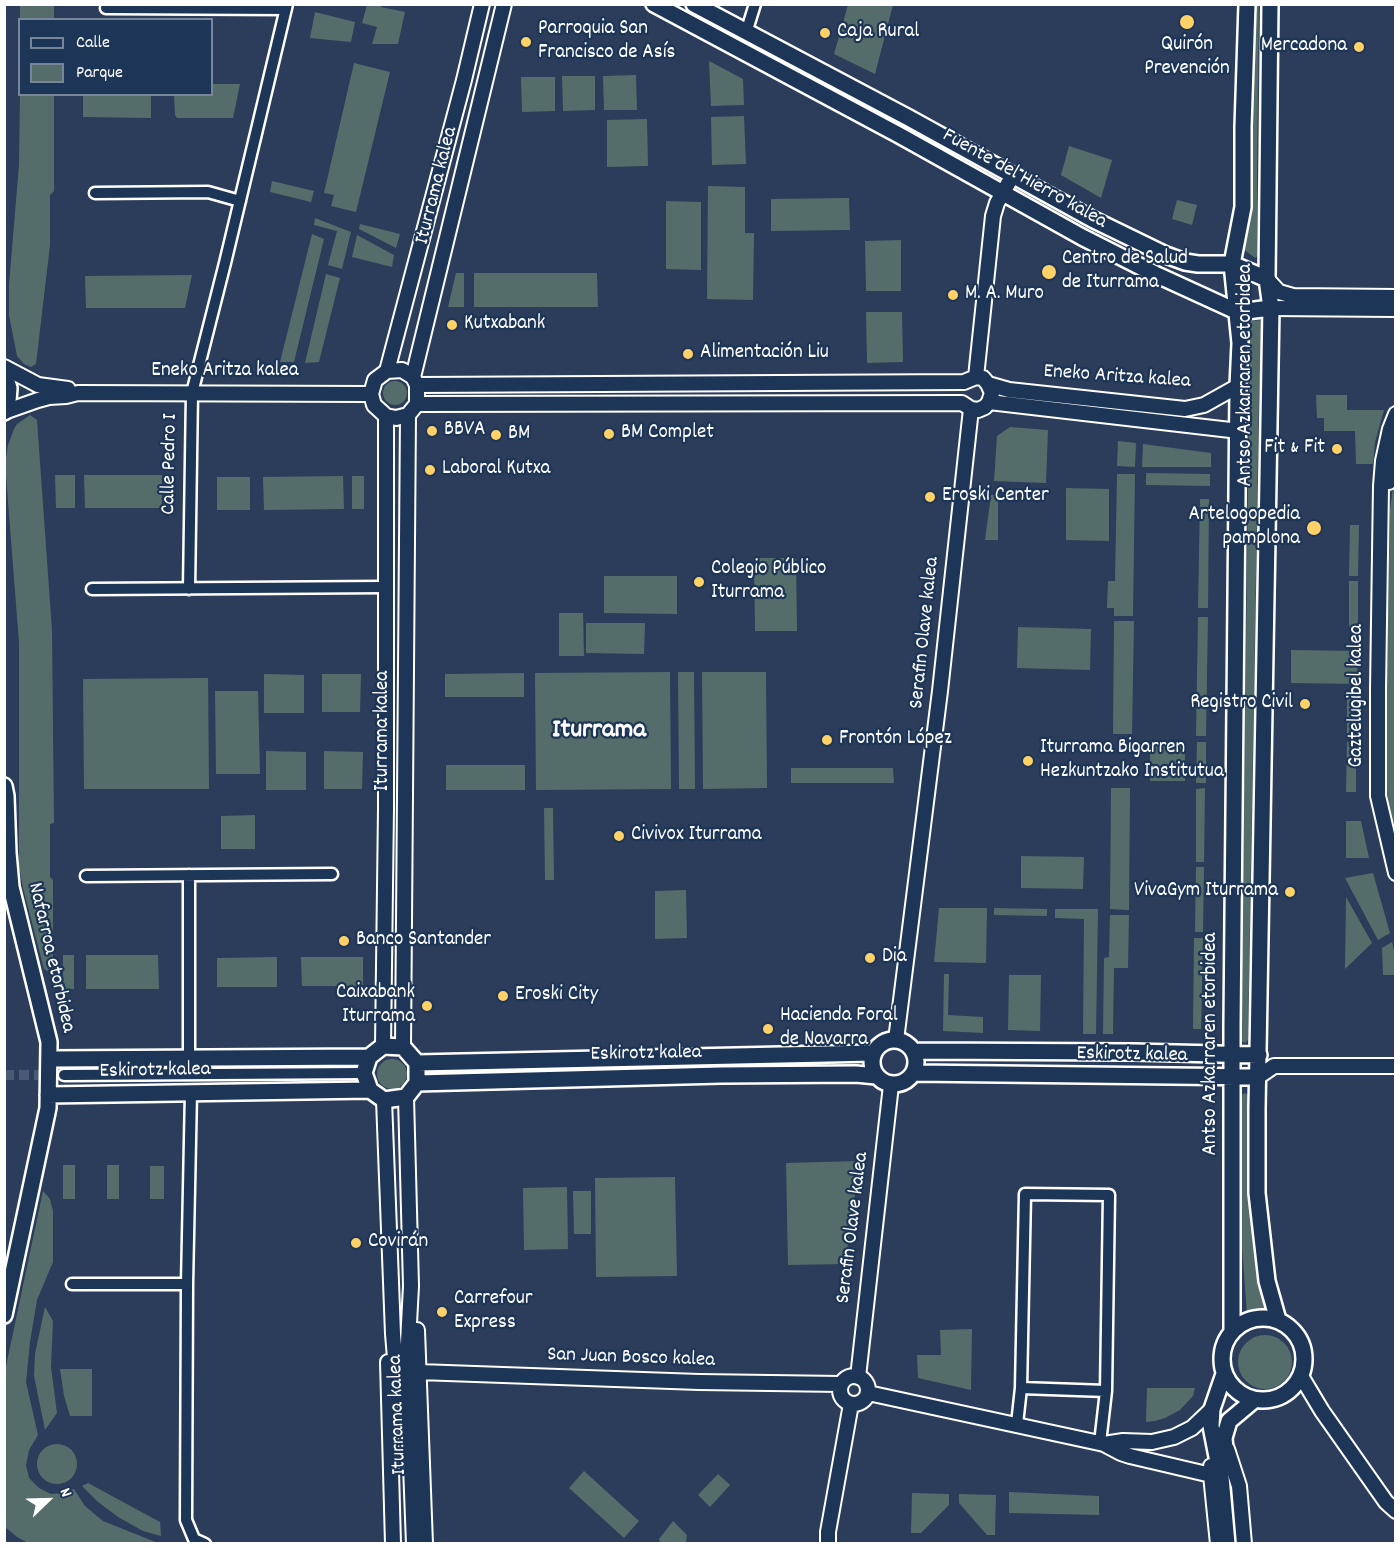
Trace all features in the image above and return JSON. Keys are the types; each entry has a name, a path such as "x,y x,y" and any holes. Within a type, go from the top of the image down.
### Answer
{"main road":[{"name":"Fuente del Hierro kalea","path":"654,4 899,135 1082,237 1238,312"},
{"name":"Fuente del Hierro kalea","path":"694,4 909,118 1092,219 1166,255 1191,263 1232,264 1267,279"},
{"name":"Antso Azkarraren etorbidea","path":"1232,1330 1232,1053 1240,343 1232,264 1243,207 1247,4"},
{"name":"Antso Azkarraren etorbidea","path":"1270,4 1267,279 1271,308 1257,1193 1267,1281 1278,1320"},
{"path":"1238,312 1271,308"},
{"path":"4,372 9,388 4,412"},
{"name":"Nafarroa etorbidea","path":"4,786 11,887 49,1042 48,1108 4,1315"},
{"path":"896,1040 907,1043 914,1051 917,1062 914,1073 904,1083 891,1085 876,1076 872,1065 873,1053 879,1046 887,1041 896,1040"},
{"path":"383,1046 403,1047 417,1063 417,1083 406,1097 384,1100 370,1090 364,1073 369,1057 383,1046"},
{"name":"Eskirotz kalea","path":"914,1051 1259,1055"},
{"name":"Eskirotz kalea","path":"417,1063 873,1053"},
{"name":"Eskirotz kalea","path":"49,1059 369,1057"},
{"name":"Eskirotz kalea","path":"914,1073 1258,1077"},
{"name":"Eskirotz kalea","path":"417,1083 721,1075 856,1074 876,1076"},
{"name":"Eskirotz kalea","path":"48,1095 370,1090"},
{"path":"1264,1317 1278,1320 1295,1332 1304,1351 1301,1376 1288,1393 1272,1400 1254,1400 1237,1392 1224,1374 1222,1351 1232,1330 1242,1322 1264,1317"},
{"path":"1224,1374 1212,1409 1211,1426 1218,1438 1234,1544"},
{"path":"1227,1544 1218,1438 1229,1421 1254,1400"}],"street":[{"name":"Iturrama kalea","path":"387,371 482,4"},
{"name":"Iturrama kalea","path":"415,381 504,4"},
{"path":"746,33 755,4"},
{"name":"Calle Pedro I","path":"106,8 287,7 192,393 189,589"},
{"path":"967,406 959,393 976,381 993,216 997,203 1013,175"},
{"path":"95,193 208,192 240,201"},
{"name":"Fuente del Hierro kalea","path":"1267,279 1279,292 1293,296 1395,297"},
{"path":"1271,308 1395,309"},
{"name":"Eneko Aritza kalea","path":"4,367 38,385 65,388 78,393"},
{"path":"412,409 415,381 402,370 387,371 375,380 371,393 374,405 386,416 396,418 412,409 967,406 978,410 985,407 992,393 976,381"},
{"name":"Eneko Aritza kalea","path":"415,381 976,381 1009,390 1185,410 1204,405 1238,386"},
{"name":"Eneko Aritza kalea","path":"4,412 49,397 78,393 371,393"},
{"name":"Eneko Aritza kalea","path":"989,402 1239,431"},
{"name":"Serafin Olave kalea","path":"896,1040 946,645 967,406"},
{"name":"Iturrama kalea","path":"403,1047 412,409"},
{"name":"Gaztelugibel kalea","path":"1395,414 1383,461 1381,486 1378,689 1378,796 1395,873"},
{"name":"Iturrama kalea","path":"383,1046 386,808 386,416"},
{"name":"Gaztelugibel kalea","path":"1381,516 1395,451"},
{"path":"92,589 386,587"},
{"path":"86,876 332,874"},
{"path":"189,875 189,1058"},
{"path":"1259,1055 1274,1066"},
{"path":"1258,1077 1274,1066 1395,1066"},
{"name":"Eskirotz kalea","path":"64,1075 364,1073"},
{"name":"Serafin Olave kalea","path":"858,1377 891,1085"},
{"path":"191,1092 186,1520 194,1539 205,1544"},
{"name":"Iturrama kalea","path":"406,1097 411,1286 408,1361 414,1544"},
{"name":"Iturrama kalea","path":"384,1100 393,1334 396,1370 400,1386 406,1544"},
{"path":"1017,1424 1021,1388 1025,1194 1109,1196 1106,1391 1102,1443"},
{"path":"72,1284 187,1284"},
{"name":"Iturrama kalea","path":"411,1286 417,1323 425,1544"},
{"name":"Iturrama kalea","path":"393,1334 388,1355 393,1544"},
{"name":"San Juan Bosco kalea","path":"419,1372 709,1383 841,1384"},
{"path":"851,1376 858,1377 868,1386 868,1393 865,1400 858,1404 851,1404 841,1396 841,1384 851,1376"},
{"path":"1301,1376 1328,1420 1386,1502 1395,1511"},
{"path":"1021,1388 1106,1391"},
{"path":"868,1393 1102,1443 1130,1456 1211,1474"},
{"path":"828,1544 828,1532 851,1404"},
{"path":"1102,1443 1152,1442 1174,1437 1192,1428 1212,1409"},
{"path":"1218,1438 1211,1474 1218,1544"},
{"path":"1218,1438 1239,1486 1244,1544"}],"green space":[{"path":"20,5 54,5 54,18 20,18"},
{"path":"367,5 381,5 381,7 405,12 398,44 372,44 377,27 362,23"},
{"path":"848,5 893,5 875,74 834,54"},
{"path":"1254,5 1259,5 1258,256 1255,258 1243,249 1250,220"},
{"path":"315,12 355,22 351,42 310,38"},
{"path":"709,61 743,79 744,105 711,106"},
{"path":"354,63 390,72 356,212 331,206 334,195 324,193"},
{"path":"636,75 637,110 604,110 603,76"},
{"path":"562,76 595,76 595,110 563,111"},
{"path":"521,77 555,77 555,111 522,112"},
{"path":"213,84 240,84 233,118 177,118 174,96 213,96"},
{"path":"20,96 54,96 54,191 50,195 50,245 36,364 31,367 24,364 17,356 9,315 9,285 19,165"},
{"path":"83,96 151,96 151,118 83,117"},
{"path":"744,116 746,164 712,165 711,117"},
{"path":"647,119 648,166 607,167 607,120"},
{"path":"1069,146 1112,160 1101,198 1061,175"},
{"path":"272,181 314,191 311,202 270,192"},
{"path":"708,186 745,187 745,233 754,233 753,300 707,299"},
{"path":"849,198 850,230 771,231 771,199"},
{"path":"1177,200 1197,205 1192,225 1172,219"},
{"path":"666,201 701,202 701,270 666,269"},
{"path":"315,218 351,232 342,269 328,265 337,231 314,225"},
{"path":"360,224 400,234 396,248 359,229"},
{"path":"312,234 324,239 294,362 280,362"},
{"path":"357,235 394,255 392,267 352,257"},
{"path":"901,240 901,291 866,291 865,241"},
{"path":"456,273 464,273 464,307 448,307"},
{"path":"474,273 597,273 598,307 474,307"},
{"path":"326,274 340,278 319,362 305,363"},
{"path":"192,275 185,308 86,308 85,276"},
{"path":"866,312 902,312 903,362 867,363"},
{"path":"1263,320 1259,395 1248,1040 1245,1043 1241,1041 1250,321"},
{"path":"395,381 404,384 407,393 404,402 395,405 386,402 383,393 386,384"},
{"path":"1316,395 1347,395 1347,410 1384,410 1375,442 1373,464 1356,464 1355,431 1324,431 1324,418 1317,418"},
{"path":"30,415 37,420 52,630 54,823 50,824 50,877 53,880 53,960 48,971 44,969 19,866 19,643 5,463 14,429"},
{"path":"1010,427 1048,430 1046,483 994,481 997,436"},
{"path":"1118,441 1136,443 1135,467 1117,466"},
{"path":"1143,444 1211,453 1211,467 1142,467"},
{"path":"1395,472 1395,839 1389,814 1386,779 1386,715 1390,510"},
{"path":"1146,473 1210,474 1210,486 1146,485"},
{"path":"1117,474 1135,474 1133,616 1114,616 1114,608 1107,608 1108,581 1115,581"},
{"path":"55,475 75,475 75,508 56,508"},
{"path":"84,475 162,475 162,508 85,508"},
{"path":"343,476 344,509 264,510 263,477"},
{"path":"352,476 364,476 364,509 352,509"},
{"path":"217,477 250,477 250,510 217,510"},
{"path":"1066,488 1109,489 1109,541 1066,540"},
{"path":"991,495 998,495 998,540 985,540"},
{"path":"1200,499 1209,499 1208,608 1198,608"},
{"path":"1350,525 1359,525 1358,576 1349,576"},
{"path":"754,558 796,558 797,631 755,631"},
{"path":"604,576 677,576 677,614 604,613"},
{"path":"1349,581 1358,581 1358,632 1349,632"},
{"path":"559,613 583,613 584,656 559,656"},
{"path":"1198,617 1208,617 1206,736 1196,736"},
{"path":"1114,621 1134,621 1132,734 1113,734"},
{"path":"586,623 645,623 644,654 586,653"},
{"path":"1018,627 1091,629 1090,670 1017,668"},
{"path":"1291,650 1358,651 1357,684 1291,683"},
{"path":"670,672 671,789 536,790 535,673"},
{"path":"678,672 694,672 695,789 679,789"},
{"path":"702,672 766,672 767,788 703,789"},
{"path":"524,673 524,697 445,697 445,674"},
{"path":"264,674 304,675 304,713 264,713"},
{"path":"322,674 361,674 360,712 322,712"},
{"path":"208,678 209,789 84,789 83,679"},
{"path":"215,691 258,691 260,774 216,774"},
{"path":"1347,698 1356,698 1356,737 1347,737"},
{"path":"1197,742 1206,742 1206,783 1196,783"},
{"path":"1347,742 1356,742 1356,792 1346,792"},
{"path":"1150,745 1185,745 1185,781 1150,781"},
{"path":"266,751 306,752 306,790 266,790"},
{"path":"324,751 363,752 362,789 324,789"},
{"path":"446,765 525,765 525,790 446,790"},
{"path":"791,768 893,768 894,783 791,783"},
{"path":"1111,788 1130,788 1129,910 1110,909"},
{"path":"1205,788 1204,862 1196,862 1196,789"},
{"path":"544,808 553,808 554,880 545,880"},
{"path":"255,815 255,849 221,849 221,816"},
{"path":"1346,821 1361,821 1369,858 1346,858"},
{"path":"1021,856 1084,857 1083,889 1021,888"},
{"path":"1196,867 1204,867 1203,932 1195,932"},
{"path":"1373,873 1390,933 1378,940 1345,878"},
{"path":"686,890 687,938 655,939 655,891"},
{"path":"1346,897 1372,943 1345,969"},
{"path":"939,908 987,908 986,963 934,962"},
{"path":"994,908 1047,909 1047,916 994,915"},
{"path":"1055,909 1098,909 1096,1034 1083,1034 1084,919 1055,918"},
{"path":"1110,915 1129,915 1128,968 1114,968 1113,1034 1103,1034 1104,958 1109,957"},
{"path":"1194,938 1203,938 1201,1029 1193,1029"},
{"path":"1392,942 1395,955 1395,975 1383,975 1382,948"},
{"path":"63,955 74,955 74,989 63,989"},
{"path":"86,955 158,955 159,989 86,989"},
{"path":"277,957 277,987 217,987 217,958"},
{"path":"301,957 363,957 363,986 302,986"},
{"path":"944,974 949,974 948,1015 983,1017 983,1033 943,1031"},
{"path":"1009,975 1041,975 1040,1031 1008,1030"},
{"path":"392,1059 398,1060 406,1068 406,1080 398,1088 392,1089 386,1088 378,1080 377,1074 378,1068 386,1060"},
{"path":"1245,1093 1248,1095 1247,1188 1261,1283 1269,1312 1259,1311 1247,1315 1238,1191 1241,1095"},
{"path":"860,1161 845,1264 788,1265 786,1163"},
{"path":"63,1165 75,1165 75,1199 63,1199"},
{"path":"107,1165 119,1165 119,1199 107,1199"},
{"path":"150,1166 164,1166 164,1199 150,1199"},
{"path":"675,1177 677,1276 596,1277 595,1178"},
{"path":"567,1187 568,1249 524,1250 523,1188"},
{"path":"43,1191 50,1199 53,1211 53,1262 37,1300 30,1342 26,1382 38,1435 29,1450 26,1465 29,1478 39,1488 51,1494 74,1489 85,1506 103,1521 158,1543 28,1543 5,1527 5,1371"},
{"path":"573,1191 591,1191 591,1234 574,1234"},
{"path":"45,1307 53,1321 51,1367 57,1413 45,1430 34,1376 35,1354"},
{"path":"972,1329 971,1390 918,1378 917,1355 941,1355 940,1330"},
{"path":"1260,1335 1270,1335 1280,1339 1288,1347 1292,1362 1288,1377 1280,1385 1270,1389 1260,1389 1250,1385 1242,1377 1238,1367 1238,1357 1242,1347 1250,1339"},
{"path":"60,1369 92,1369 92,1416 70,1416"},
{"path":"1147,1388 1195,1388 1193,1396 1180,1410 1165,1418 1146,1422"},
{"path":"57,1444 65,1445 71,1450 76,1456 76,1472 71,1478 65,1483 57,1484 49,1483 43,1478 38,1472 37,1464 38,1456 43,1450 49,1445"},
{"path":"584,1471 639,1521 624,1538 569,1488"},
{"path":"718,1474 730,1485 710,1507 698,1495"},
{"path":"88,1483 160,1522 161,1536 143,1531 118,1517 82,1486"},
{"path":"1009,1492 1099,1496 1099,1515 1009,1513"},
{"path":"912,1493 949,1494 949,1505 921,1533 911,1533"},
{"path":"959,1494 996,1495 995,1535 987,1535 959,1503"},
{"path":"673,1521 687,1535 686,1543 660,1542 659,1539"}],"tunnel":[{"path":"4,1075 64,1075"}],"place":[{"name":"Quirón Prevención","path":"1187,22"},
{"name":"Caja Rural","path":"825,33"},
{"name":"Parroquia San Francisco de Asís","path":"526,42"},
{"name":"Mercadona","path":"1359,47"},
{"name":"Centro de Salud de Iturrama","path":"1049,272"},
{"name":"M. A. Muro","path":"953,295"},
{"name":"Kutxabank","path":"452,325"},
{"name":"Alimentación Liu","path":"688,354"},
{"name":"BBVA","path":"432,431"},
{"name":"BM Complet","path":"609,434"},
{"name":"BM","path":"496,435"},
{"name":"Fit & Fit","path":"1337,449"},
{"name":"Laboral Kutxa","path":"430,470"},
{"name":"Eroski Center","path":"930,497"},
{"name":"Artelogopedia pamplona","path":"1314,528"},
{"name":"Colegio Público Iturrama","path":"699,582"},
{"name":"Registro Civil","path":"1305,704"},
{"name":"Frontón López","path":"827,740"},
{"name":"Iturrama Bigarren Hezkuntzako Institutua","path":"1028,761"},
{"name":"Civivox Iturrama","path":"619,836"},
{"name":"VivaGym Iturrama","path":"1290,892"},
{"name":"Banco Santander","path":"344,941"},
{"name":"Dia","path":"870,958"},
{"name":"Eroski City","path":"503,996"},
{"name":"Caixabank Iturrama","path":"427,1006"},
{"name":"Hacienda Foral de Navarra","path":"768,1029"},
{"name":"Covirán","path":"356,1243"},
{"name":"Carrefour Express","path":"442,1312"}],"district":[{"name":"Iturrama","path":"599,732"}]}
